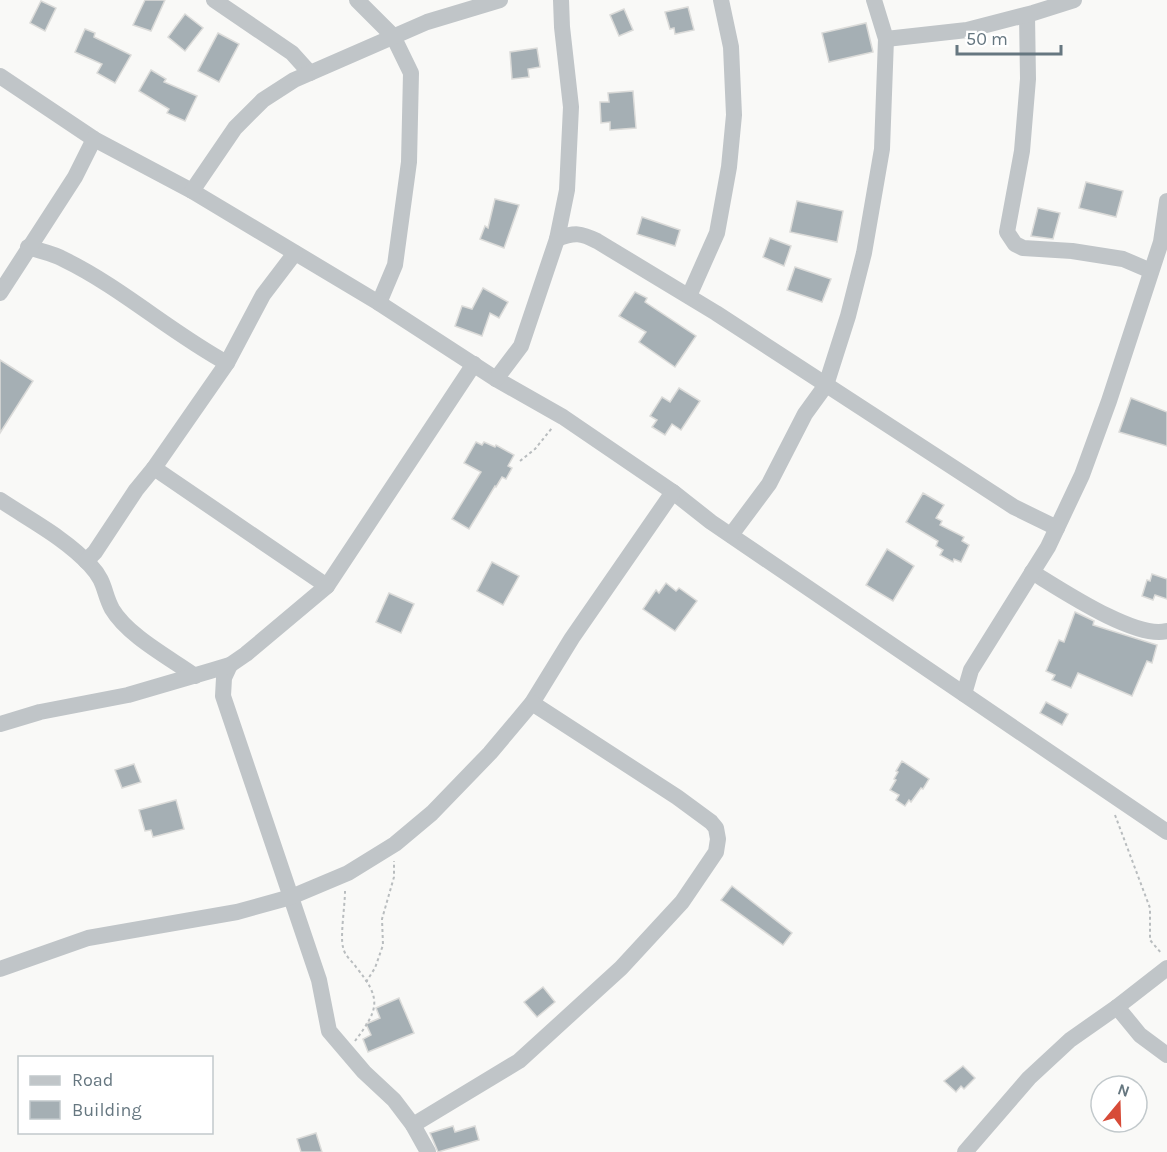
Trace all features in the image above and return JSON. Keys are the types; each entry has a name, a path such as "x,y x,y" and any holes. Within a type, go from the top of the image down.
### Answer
{"street":[{"path":"214,0 292,53 310,73"},
{"path":"357,0 393,36 411,73 409,162 395,265 379,303"},
{"path":"192,191 235,128 263,100 294,80 427,22 500,0"},
{"path":"496,379 521,346 557,239 567,190 571,107 561,0"},
{"path":"689,296 717,233 729,167 734,115 731,47 721,0"},
{"path":"731,535 769,484 805,414 826,385 848,316 864,253 882,149 886,39 874,0"},
{"path":"886,39 967,30 1074,0"},
{"path":"1027,15 1028,79 1022,152 1007,232 1015,244 1023,248 1072,251 1123,259 1151,271"},
{"path":"0,76 94,139 192,191 379,303 496,379 563,417 673,492 731,535 1167,832"},
{"path":"0,293 75,177 94,139"},
{"path":"964,694 971,670 1048,548 1082,475 1165,233 1167,201"},
{"path":"557,239 572,234 583,234 689,296 1014,507 1057,528"},
{"path":"28,247 62,258 90,274 205,351 227,363"},
{"path":"86,561 95,552 136,490 154,468 227,363 263,295 296,253"},
{"path":"0,724 39,712 128,695 230,665 286,622 327,586 474,364"},
{"path":"154,468 327,586"},
{"path":"0,969 88,938 237,912 291,897 348,873 395,844 457,788 532,703 572,638 673,492"},
{"path":"0,500 64,542 86,561 102,580 112,609 122,621 136,634 195,676"},
{"path":"1032,572 1082,602 1137,629 1161,633 1167,631"},
{"path":"230,665 224,678 223,696 319,980 328,1031 346,1053 394,1100 413,1125 428,1152"},
{"path":"413,1125 519,1061 629,960 682,902 716,852 718,839 716,828 711,822 677,797 532,703"},
{"path":"965,1152 1029,1078 1070,1040 1117,1007 1165,961"},
{"path":"1117,1007 1140,1035 1167,1055"}],"path":[{"path":"520,461 535,449 563,417"},
{"path":"1107,793 1150,908 1150,940 1165,961"},
{"path":"366,982 375,968 383,945 381,923 394,877 395,844"},
{"path":"346,1053 370,1020 375,1002 366,982 342,946 345,885 348,873"}],"building":[{"path":"145,0 165,0 151,31 133,25"},
{"path":"41,1 56,8 45,31 30,23"},
{"path":"688,7 694,30 675,34 674,28 670,29 665,12"},
{"path":"624,9 633,30 619,36 610,15"},
{"path":"185,14 203,28 185,51 168,37"},
{"path":"866,23 873,52 829,62 822,33"},
{"path":"85,29 95,33 94,37 131,55 115,83 97,73 102,64 75,52"},
{"path":"218,33 239,44 219,82 198,71"},
{"path":"537,48 540,67 528,69 529,77 512,79 510,52"},
{"path":"151,70 166,79 164,82 197,96 185,121 167,113 169,109 139,91"},
{"path":"633,91 636,128 610,130 610,122 601,123 600,102 609,102 608,93"},
{"path":"1086,182 1123,191 1116,217 1079,208"},
{"path":"495,199 519,205 504,248 480,239 485,226 488,228"},
{"path":"797,201 843,211 837,242 790,232"},
{"path":"1038,208 1060,213 1053,239 1031,236"},
{"path":"642,217 680,230 675,246 637,234"},
{"path":"770,238 791,246 784,266 763,257"},
{"path":"795,267 831,279 822,302 787,290"},
{"path":"483,288 508,302 499,318 490,313 482,336 455,326 462,306 472,309"},
{"path":"635,292 647,298 645,302 696,336 675,367 639,342 646,332 619,316"},
{"path":"0,360 33,381 0,433"},
{"path":"679,388 700,401 681,430 672,424 665,435 652,427 657,420 650,416 662,397 670,402"},
{"path":"1131,398 1167,412 1167,446 1119,432"},
{"path":"476,442 482,445 484,442 495,447 496,445 514,455 508,466 512,468 506,479 502,477 495,486 469,529 452,519 481,472 464,463"},
{"path":"923,493 944,505 936,518 942,521 940,525 964,537 962,541 969,545 961,562 954,559 953,562 940,555 943,550 936,546 938,541 906,522"},
{"path":"887,549 914,566 893,601 866,585"},
{"path":"492,562 519,576 503,605 477,591"},
{"path":"1152,574 1167,579 1167,599 1155,595 1153,600 1142,596 1147,580 1150,581"},
{"path":"666,583 676,591 679,588 697,601 675,631 643,609 656,590 659,593"},
{"path":"389,593 414,604 401,633 376,622"},
{"path":"1075,612 1094,621 1093,625 1157,645 1152,663 1147,661 1132,696 1078,673 1071,688 1052,680 1055,675 1046,671 1059,640 1064,642"},
{"path":"1046,702 1068,714 1062,725 1040,713"},
{"path":"902,761 929,779 923,789 921,788 911,802 909,800 905,806 896,800 899,795 890,790"},
{"path":"134,764 141,782 122,788 115,770"},
{"path":"176,800 184,829 153,837 151,830 145,831 139,810"},
{"path":"732,886 792,933 783,945 721,900"},
{"path":"543,987 555,1002 537,1017 524,1002"},
{"path":"399,998 414,1033 368,1052 363,1039 371,1035 366,1024 380,1018 376,1008"},
{"path":"963,1066 975,1078 964,1089 961,1086 956,1092 944,1081"},
{"path":"453,1126 455,1132 475,1126 479,1140 438,1152 430,1133"},
{"path":"316,1133 322,1152 301,1152 297,1139"}]}
